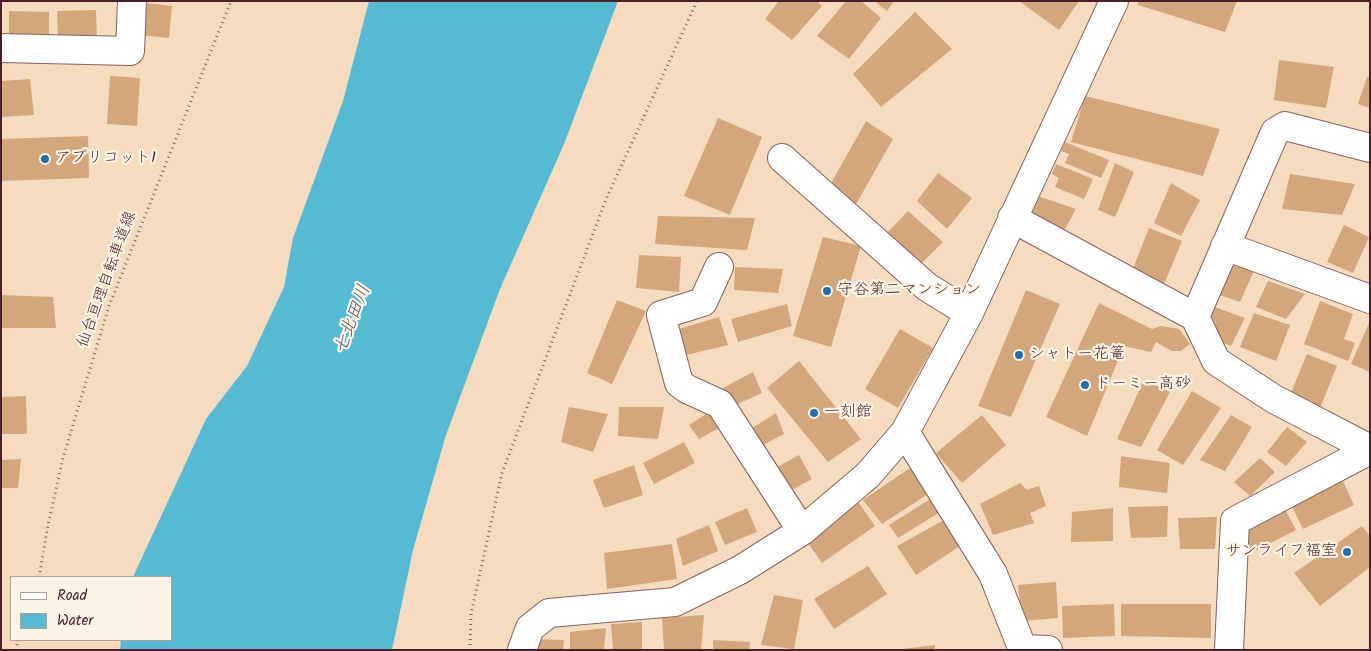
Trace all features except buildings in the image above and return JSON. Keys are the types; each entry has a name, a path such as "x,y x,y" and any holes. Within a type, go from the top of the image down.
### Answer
{"street":[{"path":"1,48 130,51 132,1"},
{"path":"522,650 530,628 549,613 675,602 740,570 802,531 868,476 905,432 969,313 1114,1"},
{"path":"1195,316 1275,132 1285,126 1370,148"},
{"path":"782,158 927,287 969,313"},
{"path":"1012,218 1195,316 1216,361 1274,399 1370,450"},
{"path":"1225,246 1370,299"},
{"path":"719,267 703,302 661,315 679,383 687,389 720,404 802,531"},
{"path":"905,432 993,574 1023,650 1048,650"},
{"path":"1229,650 1235,521 1370,450"}],"path":[{"name":"仙台亘理自転車道線","path":"39,576 62,458 109,306 231,1"},
{"path":"470,650 471,614 502,473 607,197 697,1"}],"water":[{"name":"七北田川","path":"369,1 618,1 564,144 500,289 446,435 413,550 392,650 120,650 121,641 172,641 172,576 133,576 206,419 247,366 284,287 293,238 343,101"}],"place":[{"name":"アプリコット1","path":"45,159"},
{"name":"守谷第二マンション","path":"827,291"},
{"name":"シャトー花篭","path":"1019,355"},
{"name":"ドーミー高砂","path":"1085,385"},
{"name":"一刻館","path":"814,413"},
{"name":"サンライフ福室","path":"1347,552"}]}
